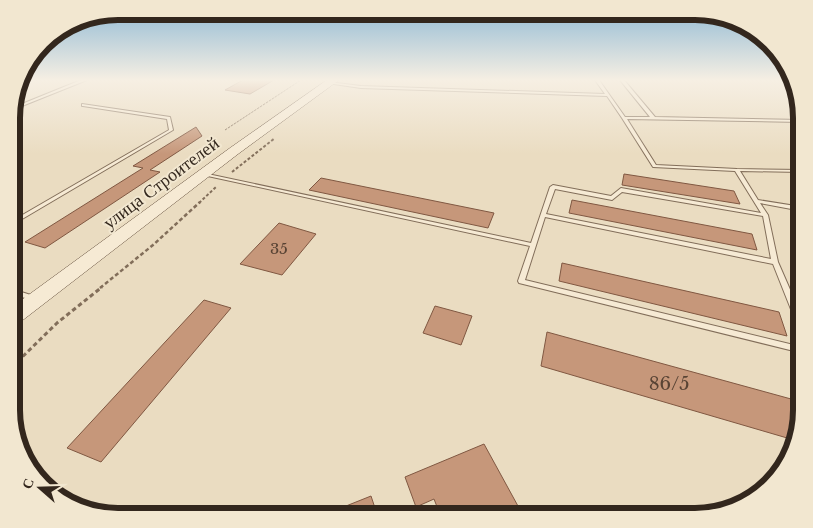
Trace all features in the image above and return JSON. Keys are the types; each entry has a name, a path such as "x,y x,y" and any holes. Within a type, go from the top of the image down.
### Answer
{"main road":[{"name":"улица Строителей","path":"20,312 300,105"}],"lane":[{"path":"20,218 171,130 169,118 87,105"},
{"path":"615,105 655,166 793,171"},
{"path":"642,105 653,118"},
{"path":"624,118 793,121"},
{"path":"737,170 765,216 775,262 793,305"},
{"path":"204,174 533,245"},
{"path":"765,216 621,190 612,198 553,187 521,280 793,348"},
{"path":"756,202 793,208"},
{"path":"543,215 775,262"},
{"path":"20,294 37,299"}],"path":[{"path":"225,130 264,105"},
{"path":"20,359 57,323 153,245 224,178"}],"building":[{"path":"196,127 202,136 150,170 160,172 45,248 25,242 143,168 133,166"},
{"path":"624,174 734,191 740,204 622,185"},
{"path":"321,178 494,213 488,228 309,190"},
{"path":"572,200 752,234 757,250 569,213"},
{"path":"279,223 316,234 282,275 240,264"},
{"path":"562,263 779,312 787,336 559,281"},
{"path":"204,300 231,308 101,462 67,448"},
{"path":"435,306 472,316 461,345 423,333"},
{"path":"547,332 793,400 793,417 789,438 541,366"},
{"path":"484,444 519,508 438,508 434,499 416,507 405,477"},
{"path":"371,496 375,508 341,508"}]}
